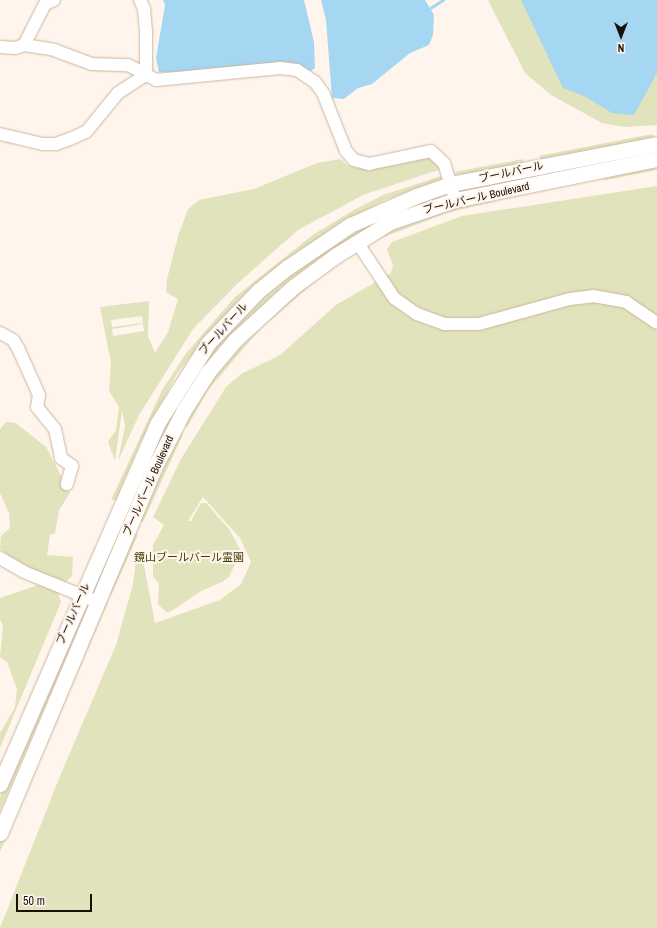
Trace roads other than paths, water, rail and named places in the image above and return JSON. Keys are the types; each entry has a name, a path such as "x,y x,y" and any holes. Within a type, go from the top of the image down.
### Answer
{"street":[{"path":"24,45 45,4 54,0"},
{"path":"140,0 145,25 146,75"},
{"path":"0,47 15,48 24,45 54,50 92,64 128,66 156,80 280,68 297,70 315,82 323,93 346,151 354,160 369,164 431,151 444,163 455,200"},
{"path":"0,134 43,144 56,144 70,139 86,132 118,93 146,75"},
{"name":"ブールバール","path":"0,784 157,424 188,371 213,337 258,291 322,242 383,208 451,184 657,144"},
{"name":"ブールバール Boulevard","path":"0,833 154,468 184,410 208,372 260,316 293,287 357,242 390,222 455,200 657,159"},
{"path":"357,242 394,298 417,314 444,324 479,324 557,302 593,296 626,302 657,324"},
{"path":"0,333 7,335 16,344 39,395 37,407 55,429 61,458 72,466 67,484"},
{"path":"0,558 24,572 98,602"}],"water":[{"path":"163,0 304,0 314,42 315,68 311,71 285,62 186,73 159,72 156,58 165,5"},
{"path":"321,0 425,0 434,15 433,35 429,45 410,53 372,84 358,88 344,99 332,98 326,20"},
{"path":"521,0 657,0 657,73 634,115 612,113 586,97 563,88"}],"waterway":[{"path":"430,8 443,0"}],"park label":[{"name":"鏡山ブールバール霊園","path":"189,557"}]}
